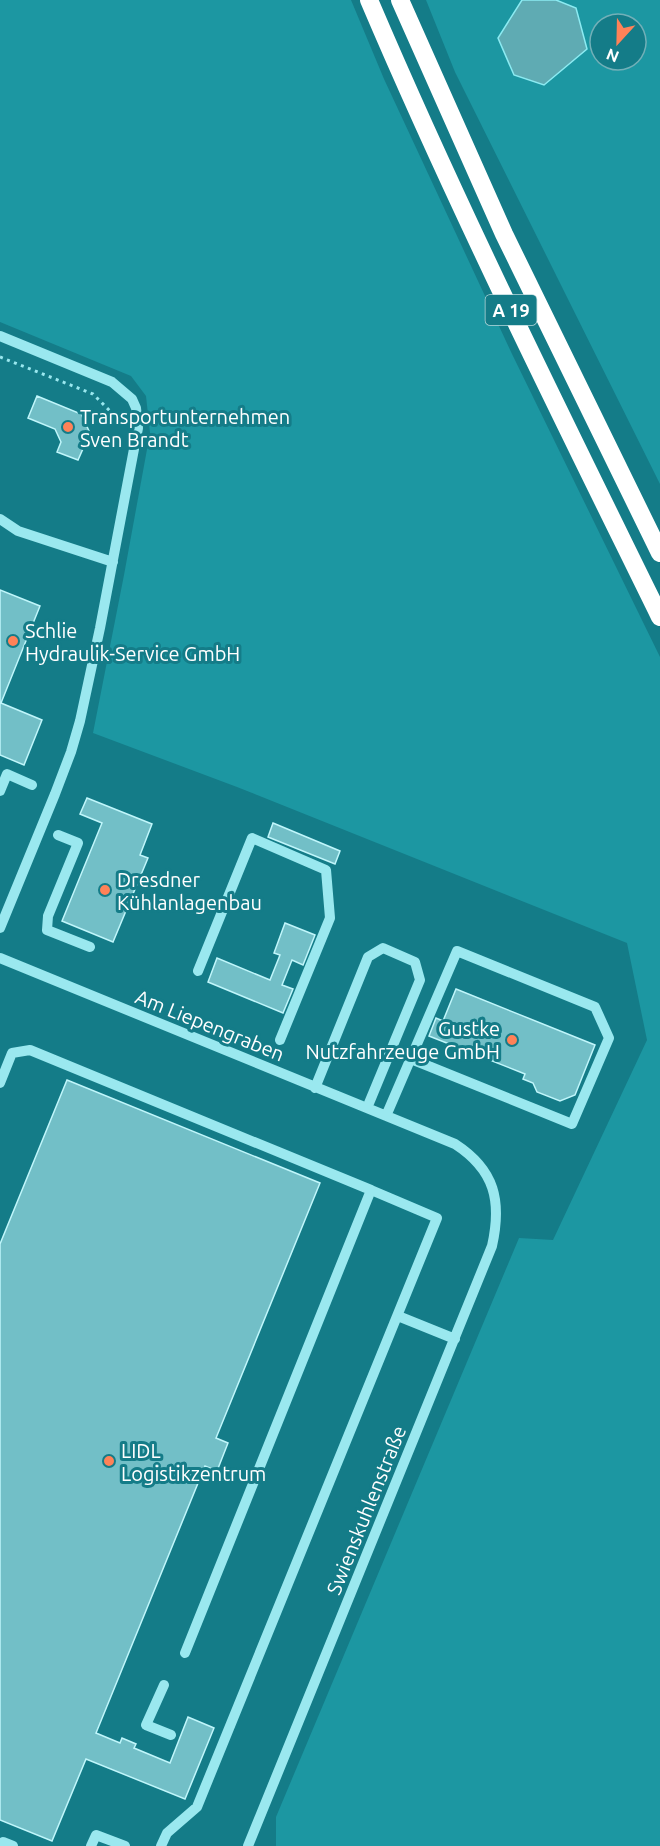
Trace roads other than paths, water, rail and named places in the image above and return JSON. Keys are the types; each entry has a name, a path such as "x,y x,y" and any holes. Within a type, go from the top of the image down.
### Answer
{"highway":[{"name":"A 19","path":"369,0 482,252 660,617"},
{"name":"A 19","path":"400,0 504,234 660,553"}],"street":[{"path":"0,336 112,382 132,399 136,408 138,428 80,721 71,752 0,928"},
{"path":"0,519 18,531 113,562"},
{"path":"0,791 7,774 32,785"},
{"path":"58,834 78,843 48,916 47,930 90,947"},
{"path":"198,971 252,838 326,870 330,918 280,1040"},
{"path":"315,1088 368,957 383,948 415,962 420,980 367,1108"},
{"path":"386,1116 457,951 595,1007 609,1038 572,1124 411,1059"},
{"name":"Am Liepengraben","path":"0,958 455,1144 472,1155 491,1184"},
{"path":"0,1083 12,1053 30,1050 437,1218 197,1807 167,1833 161,1846"},
{"name":"Swienskuhlenstraße","path":"248,1846 492,1246 496,1227 496,1207 491,1184"},
{"path":"184,1653 371,1190"},
{"path":"398,1316 455,1339"},
{"path":"164,1685 146,1725 171,1735"},
{"path":"91,1846 96,1835 125,1846"}],"place":[{"name":"Transportunternehmen Sven Brandt","path":"68,427"},
{"name":"Schlie Hydraulik-Service GmbH","path":"13,641"},
{"name":"Dresdner Kühlanlagenbau","path":"105,890"},
{"name":"Gustke Nutzfahrzeuge GmbH","path":"512,1040"},
{"name":"LIDL Logistikzentrum","path":"109,1461"}]}
